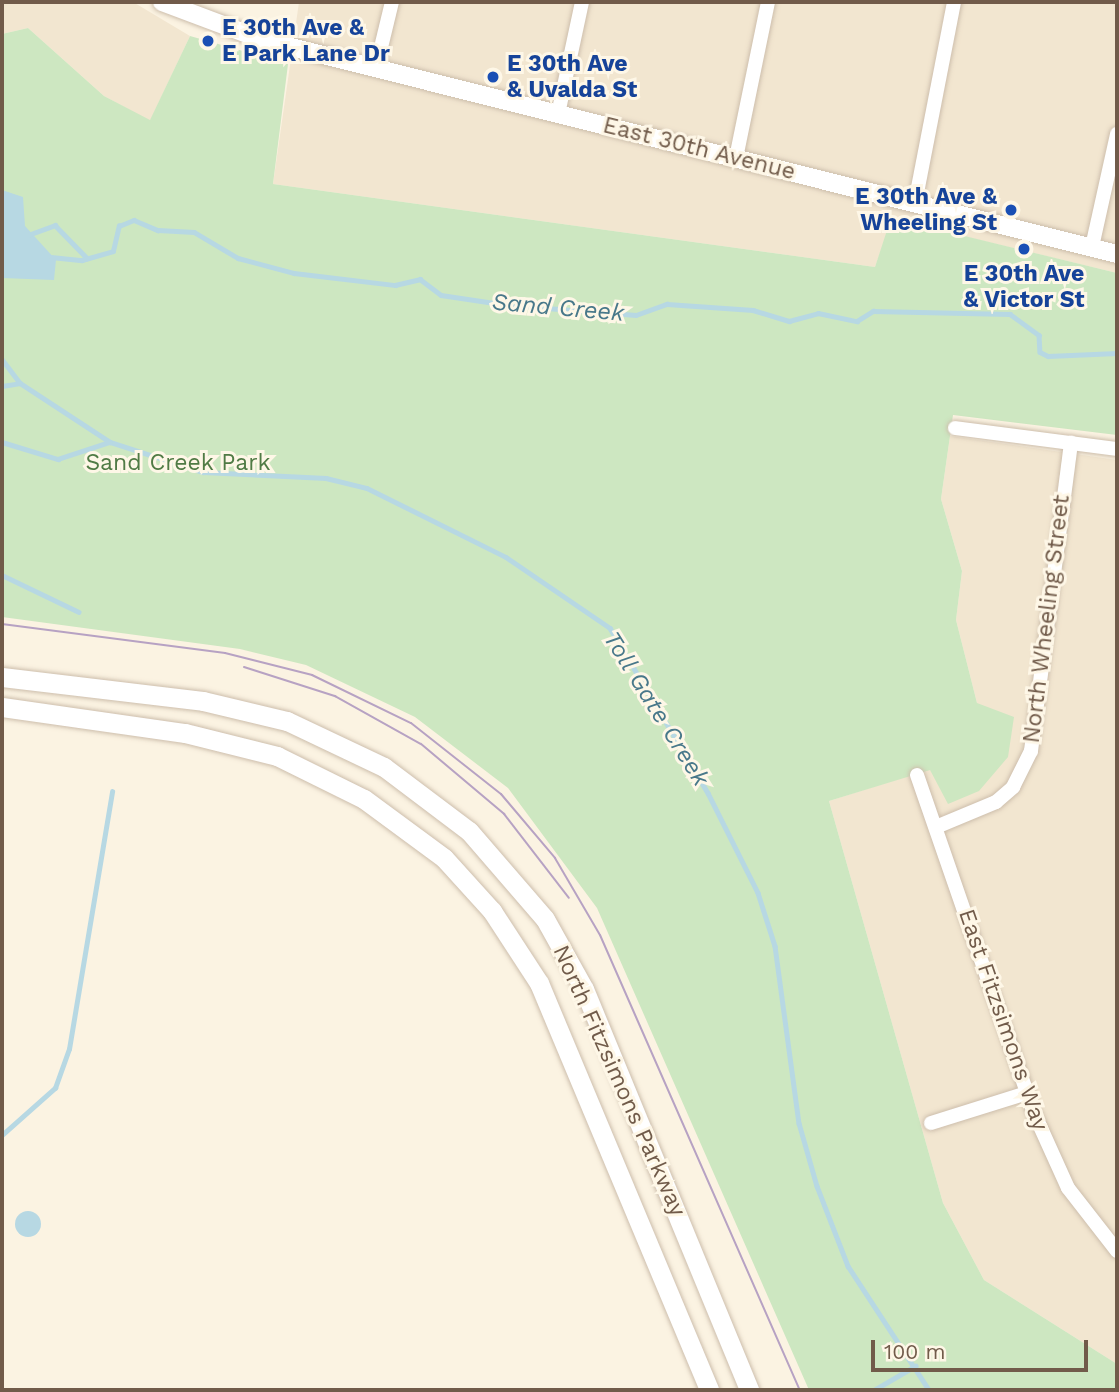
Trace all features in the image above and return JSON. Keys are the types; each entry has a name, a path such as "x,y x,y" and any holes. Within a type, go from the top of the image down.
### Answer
{"main road":[{"name":"North Fitzsimons Parkway","path":"2,677 203,701 287,721 384,767 469,831 545,919 584,989 749,1390"},
{"name":"North Fitzsimons Parkway","path":"2,708 185,733 277,756 364,799 444,858 500,920 539,983 709,1390"}],"street":[{"name":"East 30th Avenue","path":"162,2 213,25 1117,254"},
{"path":"376,68 392,2"},
{"path":"558,114 582,2"},
{"path":"736,158 768,2"},
{"path":"915,204 954,2"},
{"path":"1092,247 1117,134"},
{"path":"955,428 1117,449"},
{"name":"North Wheeling Street","path":"936,827 996,802 1028,758 1071,443"},
{"name":"East Fitzsimons Way","path":"918,775 1027,1093 1068,1188 1116,1246"},
{"path":"931,1123 1027,1093"}],"shaded area":[{"path":"2,2 133,2 190,36 150,121 104,96 28,28 2,34"},
{"path":"299,2 1117,2 1117,273 892,219 875,267 273,184"},
{"path":"950,436 1117,460 1117,1364 984,1280 943,1203 829,801 930,769 949,804 977,703 956,620 962,571 941,499"}],"green space":[{"name":"Sand Creek Park","path":"28,28 104,96 150,120 190,36 288,64 273,184 875,267 891,218 1117,273 1117,435 953,415 941,499 962,571 956,620 977,703 1014,717 1008,757 979,791 948,804 930,770 829,801 943,1203 984,1280 1117,1364 1117,1390 809,1390 597,908 508,788 415,717 306,665 240,649 2,617 2,34"}],"water":[{"path":"2,190 23,197 25,226 56,260 54,280 2,278"},
{"path":"28,1211 37,1215 41,1224 37,1233 28,1237 19,1233 15,1224 19,1215"}],"waterway":[{"name":"Sand Creek","path":"51,257 82,260 113,251 119,226 134,220 158,230 194,232 238,258 294,273 395,285 420,279 441,295 507,305 636,315 667,304 753,310 789,321 818,313 857,321 873,311 1010,314 1039,335 1040,352 1048,356 1117,353"},
{"name":"Sand Creek","path":"28,235 55,225 87,258"},
{"name":"Toll Gate Creek","path":"2,359 20,383 110,442 203,472 326,478 367,488 506,557 610,628 708,793 758,893 775,946 799,1123 817,1186 848,1266 929,1390"},
{"path":"2,386 20,383"},
{"path":"2,442 58,459 109,442"},
{"path":"2,575 79,612"},
{"path":"2,1135 55,1088 69,1049 112,792"},
{"path":"874,1390 915,1366"}],"tram line":[{"path":"2,624 225,653 312,675 411,723 501,794 555,858 600,935 800,1390"},
{"path":"244,667 335,696 421,744 504,814 569,898"}],"place":[{"name":"E 30th Ave & E Park Lane Dr","path":"208,41"},
{"name":"E 30th Ave & Uvalda St","path":"493,77"},
{"name":"E 30th Ave & Wheeling St","path":"1011,210"},
{"name":"E 30th Ave & Victor St","path":"1024,249"}]}
